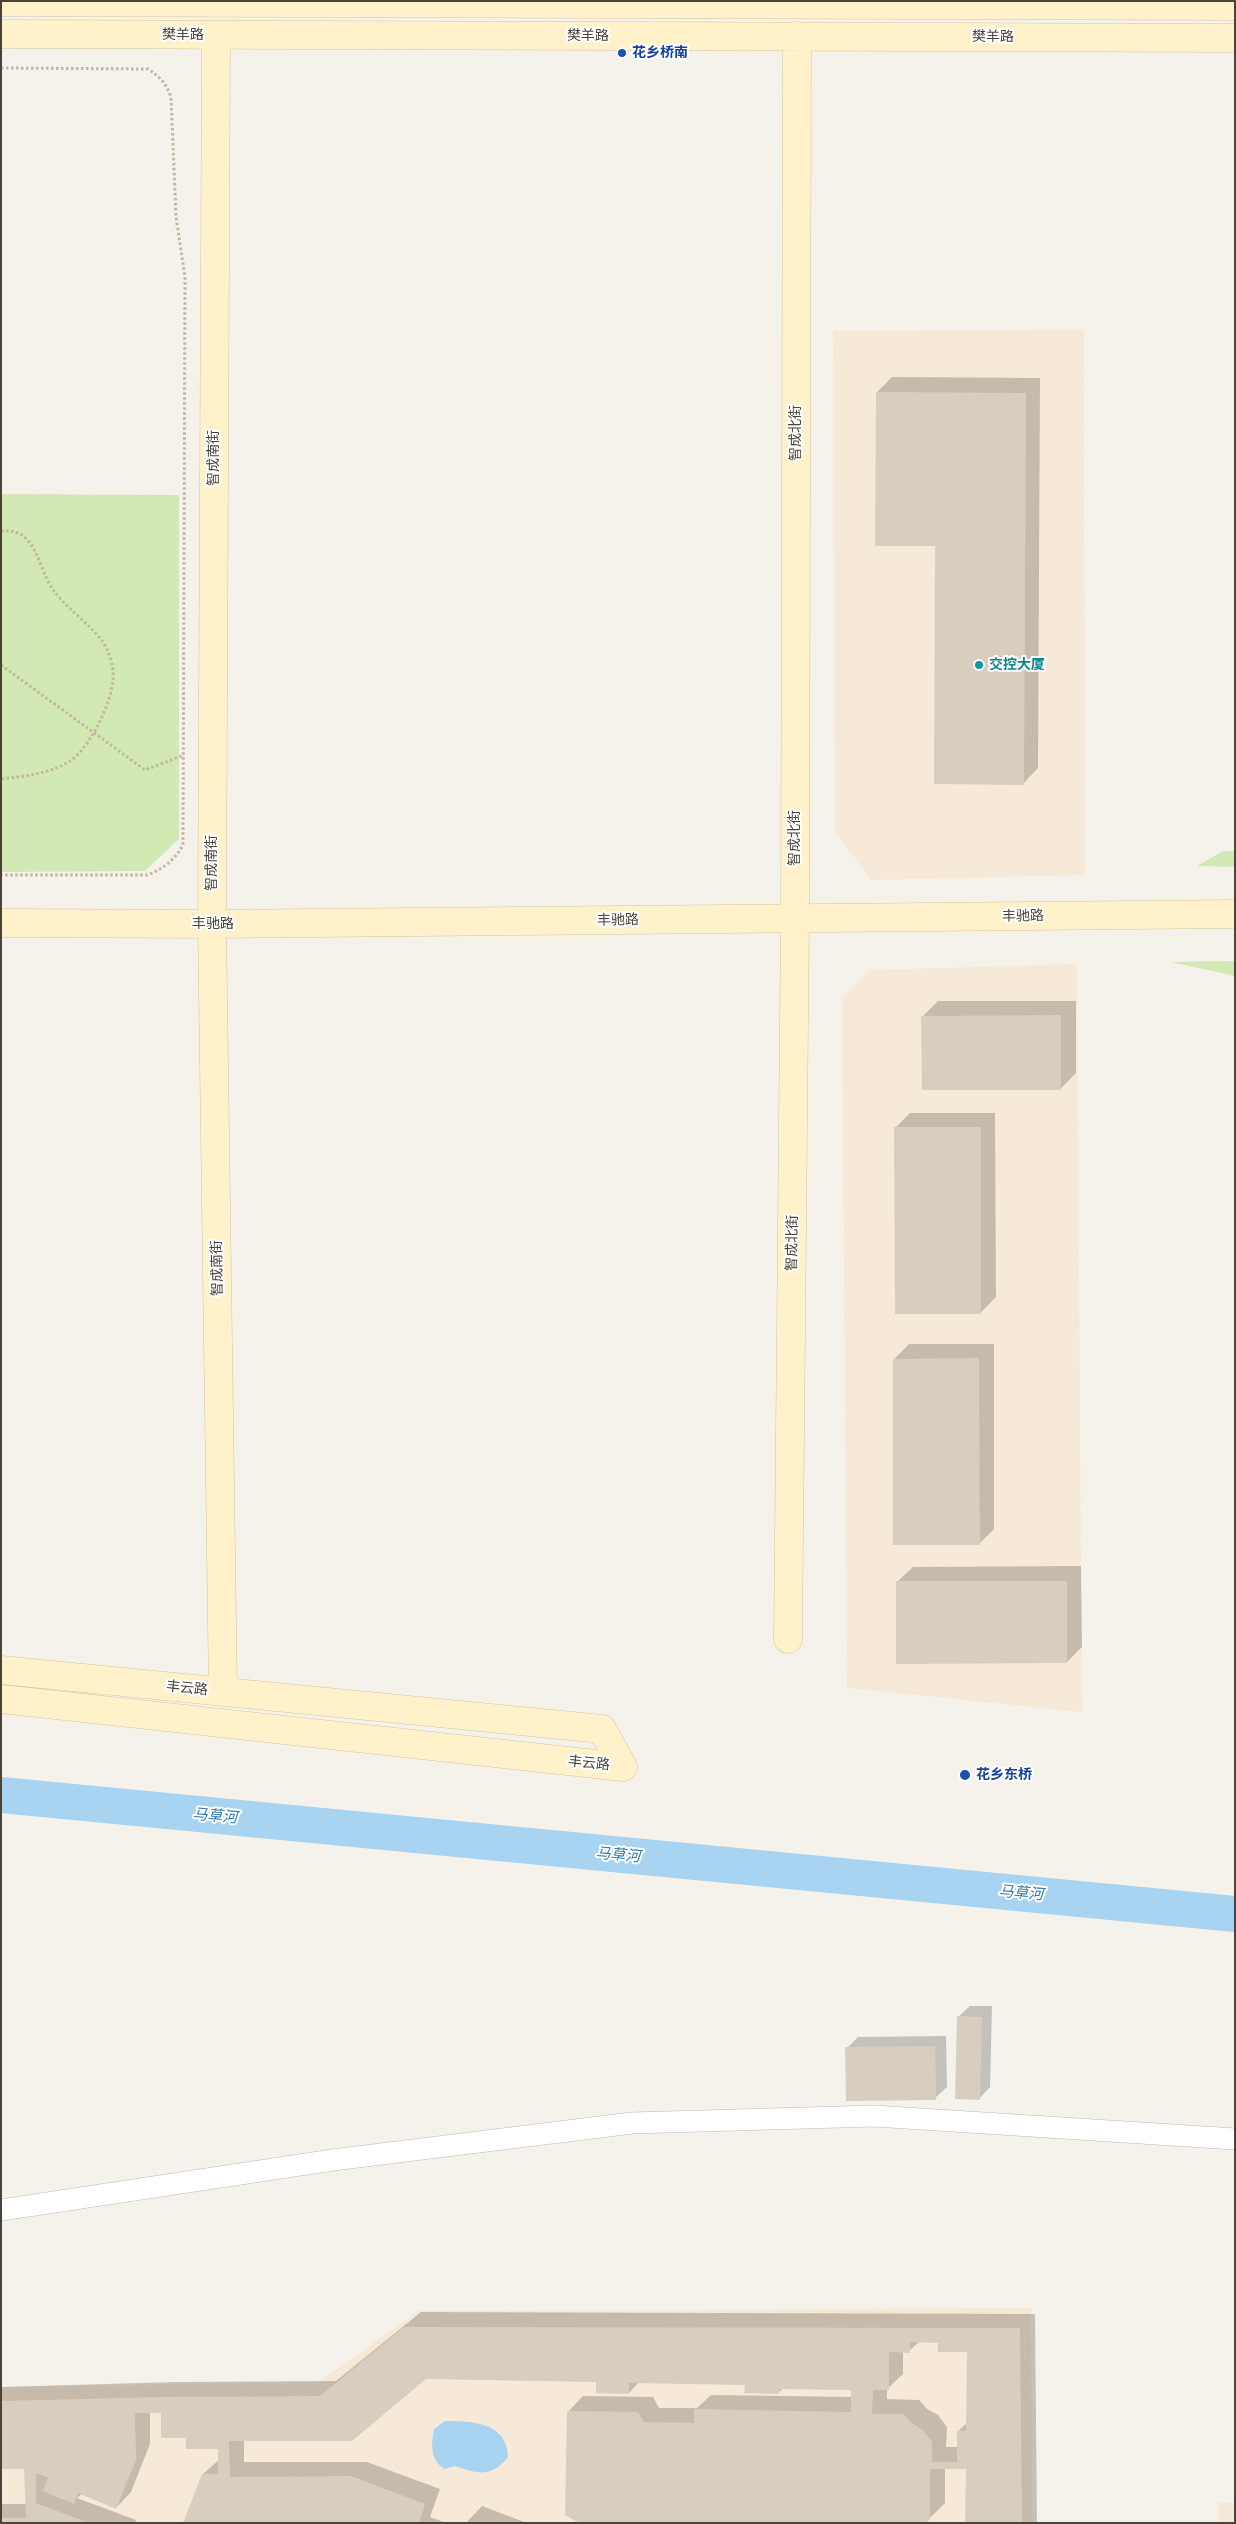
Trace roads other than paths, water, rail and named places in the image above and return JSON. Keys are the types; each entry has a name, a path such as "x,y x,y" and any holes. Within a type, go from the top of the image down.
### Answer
{"street":[{"path":"1,2 1116,3 1235,6"},
{"name":"樊羊路","path":"1,34 1235,38"},
{"name":"智成南街","path":"216,35 212,924 223,1692"},
{"name":"智成北街","path":"788,1639 795,918 797,36"},
{"name":"丰驰路","path":"1,922 212,924 1235,914"},
{"name":"丰云路","path":"1,1670 602,1729 624,1767 1,1698"},
{"path":"1,2210 333,2160 632,2123 874,2116 1235,2139"}],"water":[{"path":"445,2421 477,2423 495,2430 502,2437 506,2445 508,2457 502,2464 490,2471 477,2472 455,2466 445,2469 434,2457 432,2441 434,2429"}],"waterway":[{"name":"马草河","path":"1,1795 1235,1914"}],"place":[{"name":"花乡桥南","path":"622,53"},
{"name":"交控大厦","path":"979,665"},
{"name":"花乡东桥","path":"965,1775"}]}
